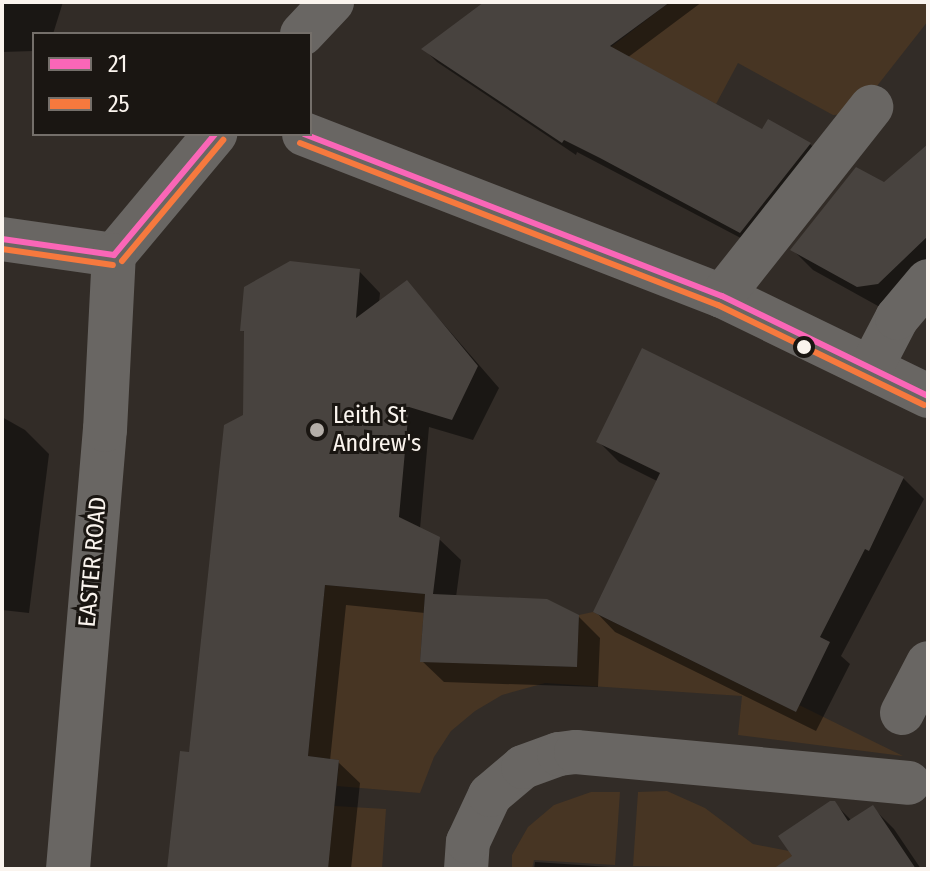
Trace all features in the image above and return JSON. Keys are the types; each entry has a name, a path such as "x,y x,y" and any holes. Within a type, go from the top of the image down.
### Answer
{"street":[{"path":"722,296 871,107"},
{"path":"2,239 114,255 213,136"},
{"path":"309,136 722,296 872,366 928,396"},
{"name":"EASTER ROAD","path":"68,869 105,430 114,255"},
{"path":"872,366 897,318 928,281"},
{"path":"902,713 928,663"},
{"path":"466,869 468,842 490,795 523,767 559,754 576,752 909,783"}],"shaded area":[{"path":"670,2 928,2 928,21 855,114 833,115 738,63 716,104 638,62 582,69"},
{"path":"325,585 425,594 420,661 577,667 579,615 593,612 796,712 799,705 903,756 738,735 742,696 545,683 502,695 475,711 451,731 434,757 420,793 337,786 339,760 308,756"},
{"path":"667,791 705,808 753,844 789,851 800,869 633,866 638,792"},
{"path":"591,792 620,792 615,865 534,860 532,869 512,869 512,855 528,827 554,805"},
{"path":"334,806 386,809 382,869 298,869"}],"building":[{"path":"484,2 670,2 610,46 762,129 768,119 811,143 740,233 600,158 564,140 562,143 421,49"},
{"path":"928,144 928,236 878,284 857,287 790,250 856,167 884,182"},
{"path":"290,261 360,269 356,318 407,280 478,366 452,420 409,407 399,517 440,537 433,594 547,599 579,615 577,667 420,662 425,594 325,585 308,756 339,760 328,869 167,869 180,751 189,752 224,425 243,415 244,331 240,331 244,287"},
{"path":"642,348 904,477 869,551 865,549 820,637 830,642 796,712 593,612 660,473 596,442"},
{"path":"830,801 835,801 848,821 873,805 916,869 773,869 792,856 778,836"}],"transit line":[{"name":"21","path":"114,255 213,136"},
{"name":"21","path":"309,136 722,296 928,396"},
{"name":"25","path":"122,261 223,140"},
{"name":"25","path":"300,143 718,305 924,405"},
{"name":"21","path":"2,239 114,255"},
{"name":"25","path":"2,249 113,265"}],"place":[{"name":"Leith St Andrew's","path":"317,430"}]}
